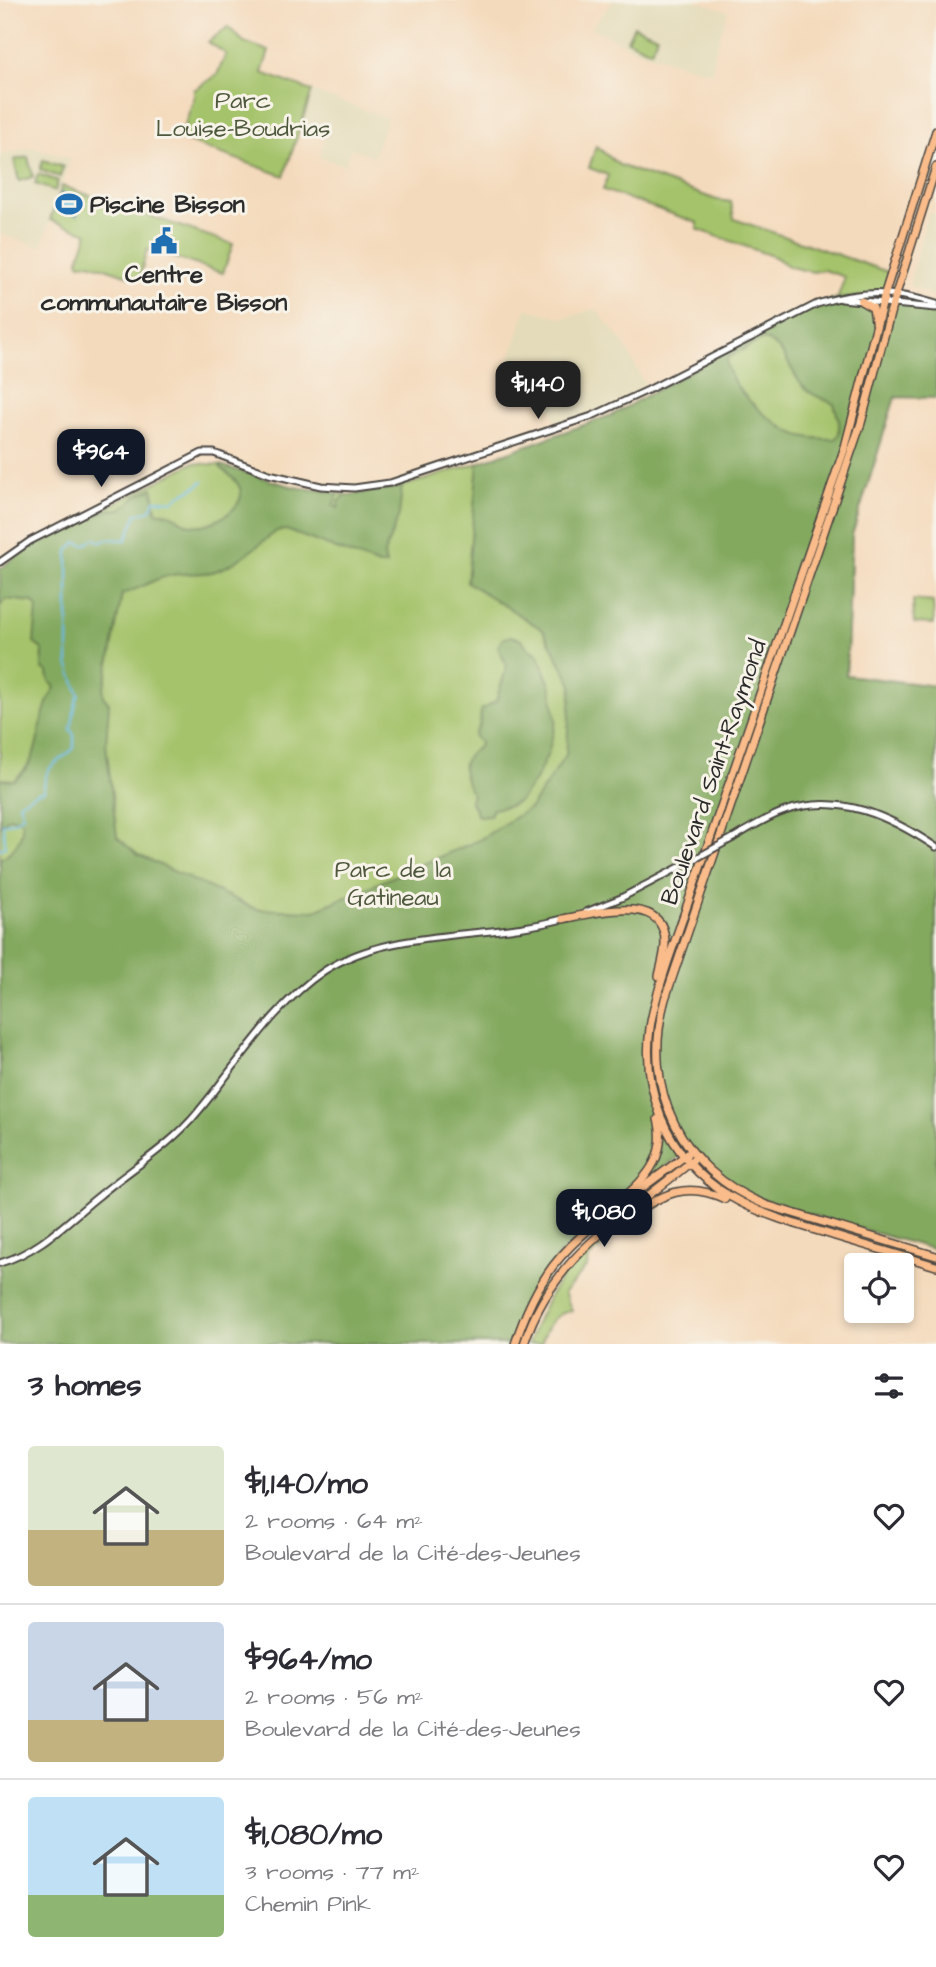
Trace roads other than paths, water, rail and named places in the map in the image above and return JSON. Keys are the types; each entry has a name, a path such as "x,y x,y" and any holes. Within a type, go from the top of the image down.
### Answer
{"main road":[{"name":"Boulevard Saint-Raymond","path":"936,131 885,293 845,447 721,803 651,1018 649,1069 653,1095 664,1124 716,1188 760,1213 936,1266"},
{"name":"Boulevard Saint-Raymond","path":"936,167 893,303 860,423 662,1012 657,1047 662,1090 673,1122 690,1157 719,1180 748,1198 936,1256"},
{"path":"861,301 871,306 874,311 875,331"},
{"path":"563,919 634,909 649,913 656,920 662,929 665,945 651,1018"},
{"path":"515,1344 528,1310 555,1264 644,1179 656,1160 661,1132 653,1095"},
{"path":"590,1229 690,1157"},
{"path":"524,1344 550,1287 572,1259 690,1157"},
{"path":"599,1235 665,1195 682,1190 701,1190 760,1213"}],"street":[{"path":"0,562 36,538 202,453 214,453 269,474 321,486 354,488 390,483 592,416 817,304 857,293 885,293 936,306"},
{"path":"837,299 936,306"},
{"path":"0,1263 38,1247 98,1196 175,1137 300,990 324,971 351,956 386,946 563,919 621,898 785,811 813,804 856,807 871,811 936,847"}],"water":[{"name":"Piscine Bisson","path":"62,193 82,200 77,215 57,208"}],"waterway":[{"path":"0,849 5,847 3,824 15,821 23,815 19,803 44,791 49,770 74,748 74,735 70,729 79,695 68,664 68,551 76,542 85,545 95,538 100,542 107,539 126,540 137,514 151,510 155,500 174,501 203,481"}],"place":[{"name":"Piscine Bisson","path":"69,204"},
{"name":"Centre communautaire Bisson","path":"164,241"}],"park label":[{"name":"Parc Louise-Boudrias","path":"243,114"},
{"name":"Parc de la Gatineau","path":"393,883"}]}
